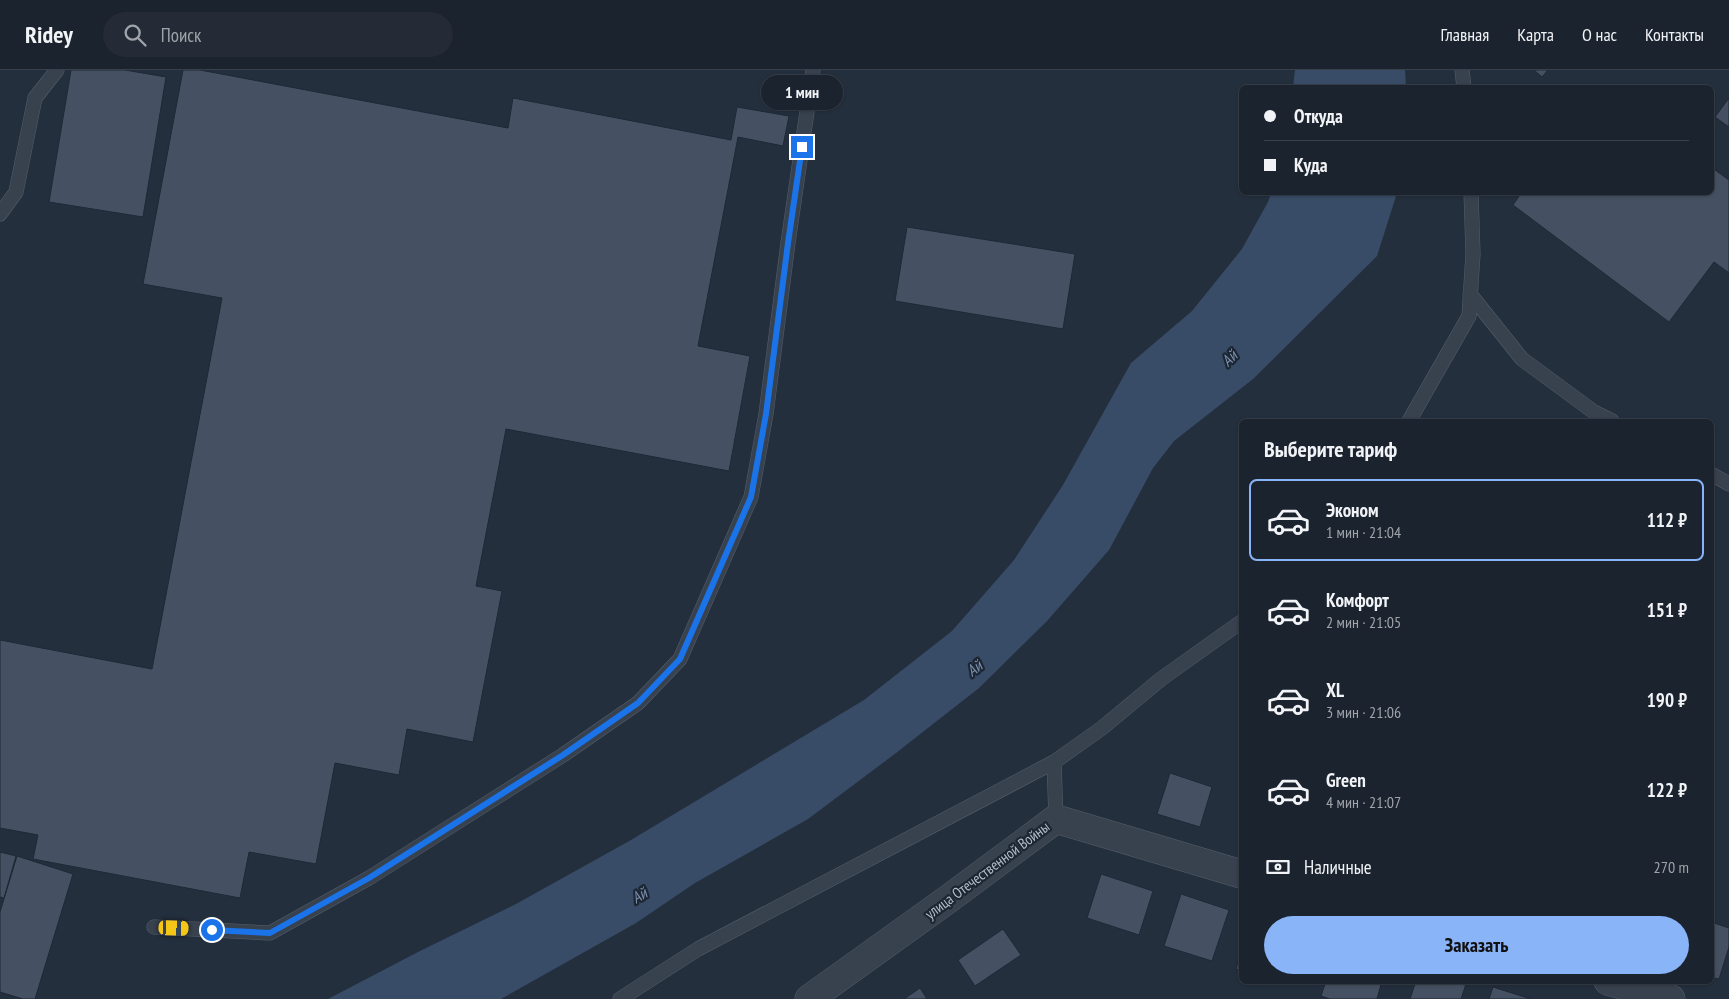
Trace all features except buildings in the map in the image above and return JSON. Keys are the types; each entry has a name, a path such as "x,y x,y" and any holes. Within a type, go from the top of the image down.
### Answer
{"street":[{"name":"улица Отечественной Войны","path":"809,999 947,900 1056,818 1239,873"},
{"path":"1618,984 1671,999"}],"lane":[{"path":"0,214 16,192 35,98 57,70"},
{"path":"154,928 270,933 369,878 563,755 638,703 680,659 751,497 766,414 813,70"},
{"path":"1462,70 1464,85"},
{"path":"1410,419 1469,316 1473,254 1471,195"},
{"path":"1470,294 1522,359 1594,412 1608,419"},
{"path":"1714,476 1729,484"},
{"path":"620,999 698,950 1054,762 1102,728 1161,679 1239,623"},
{"path":"1054,762 1056,818"}],"water":[{"path":"1295,70 1405,70 1406,85 1293,85"},
{"name":"Ай","path":"1270,195 1396,195 1377,256 1253,379 1174,441 1153,468 1109,550 1047,621 979,688 808,819 695,883 636,923 501,999 328,999 516,904 631,840 864,700 952,631 1014,560 1063,485 1131,363 1192,311 1242,249"}],"route":[{"path":"212,930 270,933 369,878 563,755 638,703 680,659 751,497 766,414 802,147"}]}
